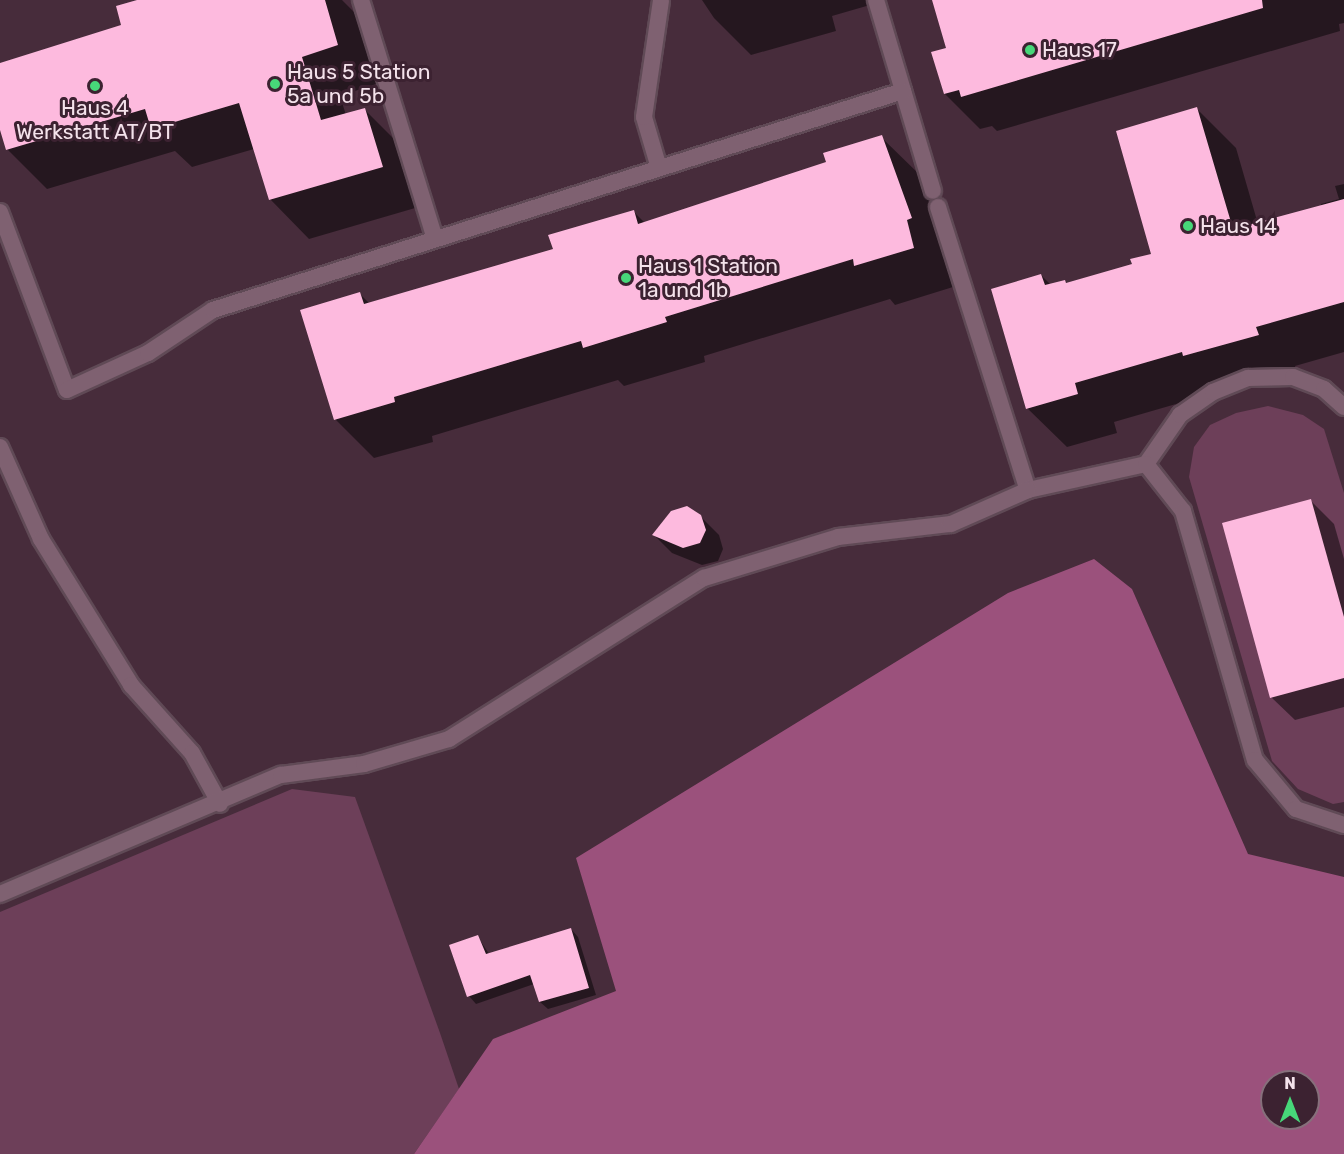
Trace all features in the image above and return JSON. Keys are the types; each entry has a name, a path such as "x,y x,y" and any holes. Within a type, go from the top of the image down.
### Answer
{"lane":[{"path":"361,0 435,239"},
{"path":"659,168 644,117 661,0"},
{"path":"876,0 935,199 1028,490"},
{"path":"0,212 67,390 148,353 213,310 903,91"},
{"path":"0,894 220,804 281,775 364,764 449,739 704,578 838,537 951,524 1028,490 1146,464 1180,415 1213,392 1248,378 1293,377 1324,389 1344,407"},
{"path":"0,447 41,539 125,675 192,753 220,804"},
{"path":"1146,464 1183,511 1255,759 1296,809 1344,825"}],"shaded area":[{"path":"1268,406 1303,415 1324,429 1344,493 1344,802 1333,804 1298,789 1272,761 1189,477 1194,447 1210,425 1236,413"},
{"path":"1094,559 1132,589 1248,854 1344,877 1344,1154 414,1154 493,1039 616,991 576,858 1008,593"},
{"path":"292,789 355,797 459,1089 414,1154 0,1154 0,912"}],"building":[{"path":"137,0 325,0 338,45 302,57 321,120 365,108 383,167 269,200 239,103 151,129 145,109 6,150 0,130 0,63 121,25 116,6"},
{"name":"Haus 17","path":"932,0 1262,0 1263,8 961,97 959,90 944,94 931,52 946,48"},
{"name":"Haus 14","path":"1197,107 1233,229 1344,199 1344,302 1256,327 1259,335 1183,356 1182,352 1075,383 1078,394 1026,409 991,289 1041,274 1045,285 1065,280 1066,283 1132,264 1130,259 1151,254 1116,131"},
{"name":"Haus 1 Station 1a und 1b","path":"882,135 912,218 907,220 914,248 854,266 853,259 665,317 667,322 583,348 581,341 394,397 395,402 334,420 300,310 360,292 364,304 553,249 548,235 634,210 638,224 826,162 823,153"},
{"path":"1311,499 1344,617 1344,678 1270,698 1222,523"},
{"path":"687,506 701,515 706,530 700,543 683,548 652,535 671,511"},
{"path":"571,928 589,988 539,1002 530,975 467,997 449,945 478,935 486,954"}],"place":[{"name":"Haus 17","path":"1030,50"},
{"name":"Haus 5 Station 5a und 5b","path":"275,84"},
{"name":"Haus 4 Werkstatt AT/BT","path":"95,86"},
{"name":"Haus 14","path":"1188,226"},
{"name":"Haus 1 Station 1a und 1b","path":"626,278"}]}
